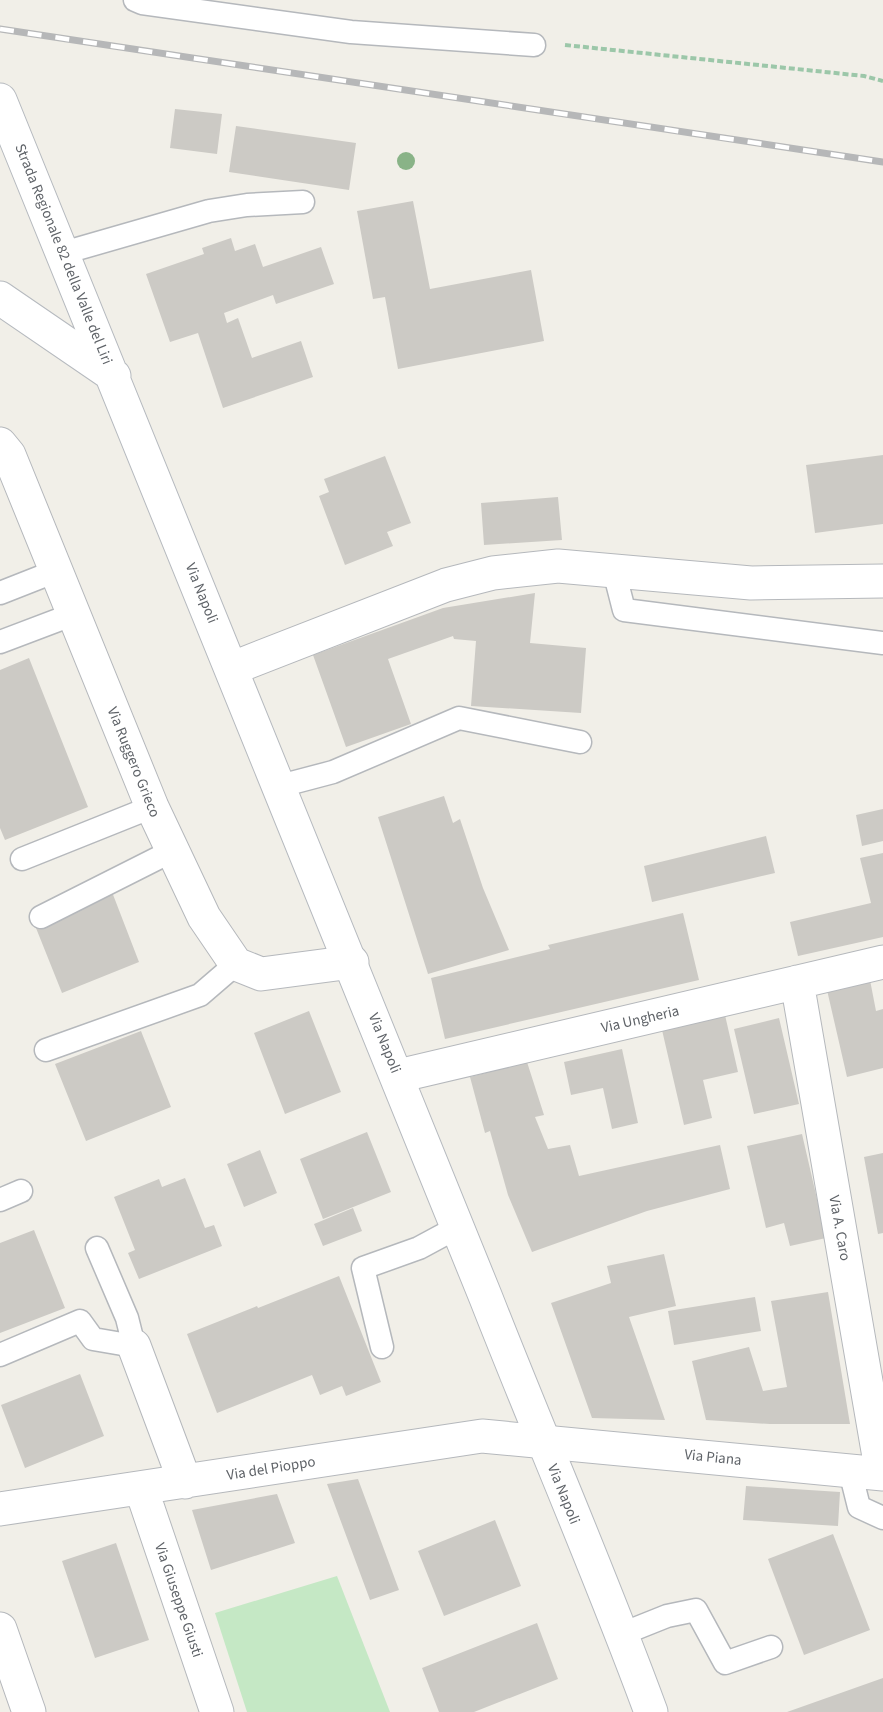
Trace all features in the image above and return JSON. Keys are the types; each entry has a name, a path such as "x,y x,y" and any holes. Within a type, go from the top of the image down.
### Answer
{"street":[{"name":"Strada Regionale 82 della Valle del Liri","path":"0,100 114,376"},
{"path":"0,298 114,376"},
{"name":"Via Napoli","path":"114,376 398,1076 542,1441 622,1634 651,1712"},
{"name":"Via Ruggero Grieco","path":"0,444 9,455 152,807 204,917 236,964"},
{"path":"232,668 446,585 493,573 558,566 751,583 883,581"},
{"path":"236,964 261,974 352,962"},
{"name":"Via Ungheria","path":"398,1076 883,962"},
{"name":"Via A. Caro","path":"797,982 883,1474"},
{"path":"134,1346 185,1482"},
{"name":"Via del Pioppo","path":"0,1509 482,1436 542,1441"},
{"name":"Via Piana","path":"542,1441 883,1474"},
{"name":"Via Giuseppe Giusti","path":"141,1488 217,1712"},
{"path":"0,1629 29,1712"}],"lane":[{"path":"135,0 142,3 351,32 534,45"},
{"path":"63,253 209,211 247,205 303,202"},
{"path":"0,593 56,571"},
{"path":"614,571 624,610 883,643"},
{"path":"0,642 74,614"},
{"path":"280,786 333,772 459,718 580,742"},
{"path":"22,859 152,807"},
{"path":"41,917 172,850"},
{"path":"46,1050 200,995 236,964"},
{"path":"0,1200 21,1191"},
{"path":"382,1347 363,1268 419,1248 458,1227"},
{"path":"0,1355 80,1321 93,1339 134,1346 127,1318 97,1248"},
{"path":"850,1471 859,1507 883,1518"},
{"path":"622,1634 667,1616 696,1610 725,1663 771,1647"}],"path":[{"path":"534,45 575,45 864,76 883,81"}],"green space":[{"path":"337,1576 390,1712 247,1712 215,1613"}],"building":[{"path":"175,109 222,114 217,154 170,148"},
{"path":"236,126 356,143 349,190 229,172"},
{"path":"413,201 430,289 531,270 544,341 398,369 385,297 373,299 357,211"},
{"path":"231,238 235,251 255,244 263,267 321,247 334,284 276,304 273,295 224,313 227,323 238,318 252,358 301,341 313,377 223,408 198,333 170,342 146,274 204,254 202,248"},
{"path":"883,455 883,524 815,533 806,465"},
{"path":"385,456 411,523 387,532 393,546 345,565 319,496 329,492 324,479"},
{"path":"558,497 562,540 484,545 481,503"},
{"path":"535,593 530,643 586,648 581,713 471,706 476,641 454,639 453,636 388,659 411,724 346,747 313,655 443,608"},
{"path":"29,658 88,807 5,840 0,828 0,670"},
{"path":"444,796 453,823 460,819 483,888 509,950 428,974 378,817"},
{"path":"883,809 883,841 862,846 856,815"},
{"path":"766,836 775,873 652,902 644,866"},
{"path":"883,853 883,937 798,956 790,922 871,903 860,858"},
{"path":"112,892 139,962 62,993 34,923"},
{"path":"683,913 699,980 445,1039 431,978 550,949 548,945"},
{"path":"870,980 876,1011 883,1009 883,1068 847,1077 827,990"},
{"path":"309,1011 341,1092 285,1114 254,1033"},
{"path":"725,1015 738,1072 703,1080 712,1118 684,1125 662,1030"},
{"path":"779,1018 799,1104 754,1114 734,1029"},
{"path":"141,1031 171,1107 86,1141 55,1064"},
{"path":"622,1049 638,1123 612,1129 603,1088 571,1095 564,1062"},
{"path":"527,1062 544,1115 535,1117 548,1149 570,1145 579,1176 720,1145 730,1189 647,1211 532,1252 508,1195 490,1131 485,1133 470,1077"},
{"path":"367,1132 391,1192 323,1219 300,1159"},
{"path":"802,1134 826,1238 790,1246 784,1223 766,1228 747,1146"},
{"path":"260,1150 277,1193 244,1207 227,1164"},
{"path":"883,1153 883,1233 878,1234 864,1157"},
{"path":"185,1178 205,1228 214,1225 222,1246 139,1279 128,1253 135,1250 114,1197 159,1179 162,1187"},
{"path":"353,1208 362,1231 323,1246 314,1224"},
{"path":"34,1230 65,1308 0,1333 0,1243"},
{"path":"664,1254 676,1306 629,1317 665,1420 592,1418 551,1303 611,1283 607,1266"},
{"path":"339,1276 381,1382 346,1396 342,1386 320,1395 312,1375 217,1413 187,1334"},
{"path":"828,1292 850,1424 770,1424 706,1420 692,1361 749,1347 763,1391 787,1387 771,1301"},
{"path":"755,1297 761,1331 674,1345 668,1311"},
{"path":"80,1374 104,1436 25,1468 1,1405"},
{"path":"358,1479 399,1590 370,1600 327,1484"},
{"path":"746,1486 840,1492 838,1526 743,1520"},
{"path":"277,1494 295,1543 211,1570 192,1510"},
{"path":"495,1520 521,1586 444,1616 418,1551"},
{"path":"833,1534 870,1630 804,1655 768,1559"},
{"path":"116,1543 149,1640 95,1658 62,1561"},
{"path":"537,1623 558,1679 474,1712 439,1712 422,1668"},
{"path":"883,1678 883,1712 787,1712"}],"railway":[{"path":"0,29 883,162"}]}
